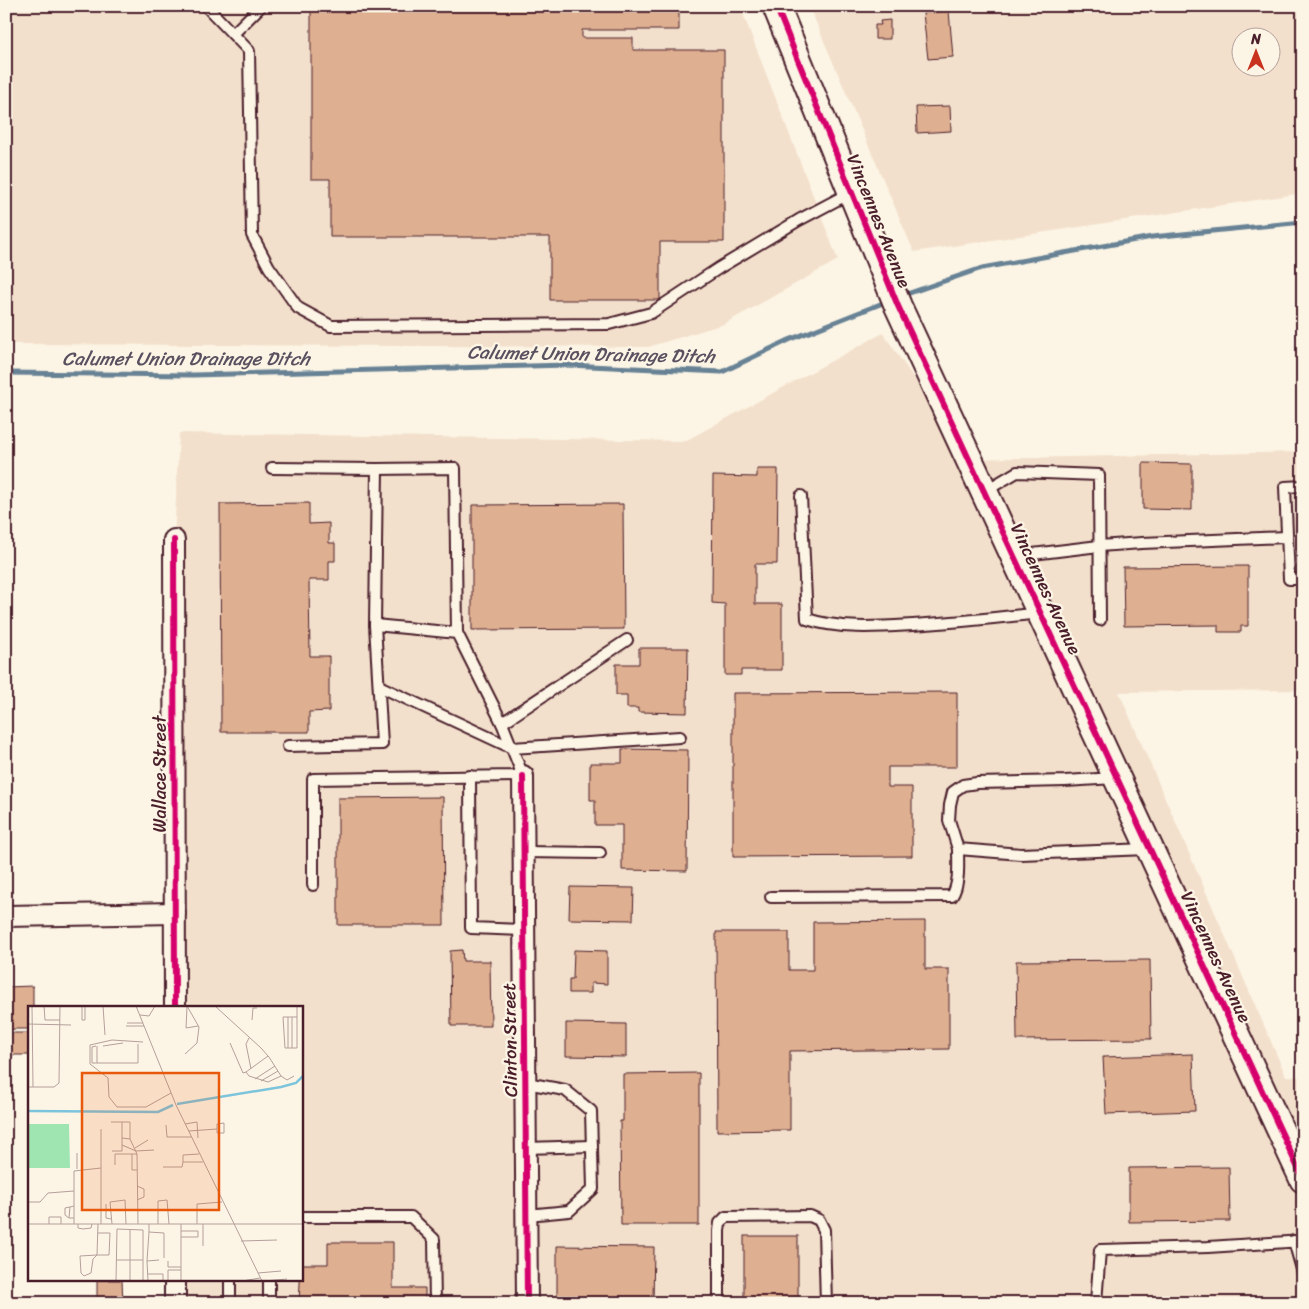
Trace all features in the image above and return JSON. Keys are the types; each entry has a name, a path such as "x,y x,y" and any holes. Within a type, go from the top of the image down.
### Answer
{"street":[{"name":"Vincennes Avenue","path":"776,6 893,296 1303,1179"},
{"name":"Wallace Street","path":"174,540 175,1006"},
{"name":"Clinton Street","path":"523,776 527,1303"},
{"path":"6,916 175,913"},
{"path":"175,1282 175,1303"}],"lane":[{"path":"206,6 249,51 252,235 269,267 298,308 331,326 608,324 651,312 799,220 851,193"},
{"path":"233,34 261,6"},
{"path":"272,468 455,468 457,633 502,723 523,776 313,779 313,885"},
{"path":"288,746 382,744 375,625 377,469"},
{"path":"984,492 1017,472 1099,475 1100,620"},
{"path":"1303,486 1286,487 1288,579 1303,579"},
{"path":"801,496 807,619 820,623 872,627 969,622 1040,613"},
{"path":"1015,556 1099,546 1286,537"},
{"path":"375,625 457,633"},
{"path":"502,723 627,640"},
{"path":"379,686 512,748 680,737"},
{"path":"470,776 472,928 524,930"},
{"path":"771,897 952,896 956,890 958,849 949,820 950,805 954,792 963,785 1116,778"},
{"path":"958,849 1021,854 1150,849"},
{"path":"523,852 600,852"},
{"path":"526,1083 565,1090 591,1111 593,1189 569,1211 527,1215"},
{"path":"526,1148 592,1146"},
{"path":"719,1303 719,1231 720,1223 726,1217 810,1216 819,1220 824,1230 826,1303"},
{"path":"302,1217 411,1217 434,1239 435,1303"},
{"path":"1096,1303 1100,1250 1208,1247 1298,1241 1303,1273"},
{"path":"230,1282 230,1303"},
{"path":"269,1282 269,1303"}],"shaded area":[{"path":"6,6 740,6 838,260 724,324 648,347 6,344"},
{"path":"809,6 1303,6 1303,193 914,252"},
{"path":"883,333 969,459 1303,452 1303,690 1119,692 1286,1076 1303,1077 1303,1303 174,1303 174,1282 302,1282 302,1006 174,1006 174,540 179,433 685,441"}],"building":[{"path":"311,6 679,6 679,30 582,30 582,38 633,38 633,50 724,50 724,242 660,242 660,300 550,300 550,237 330,237 330,179 311,179"},
{"path":"949,11 953,57 928,59 923,13"},
{"path":"890,20 890,39 875,39 875,25 881,25 880,21"},
{"path":"950,106 951,131 917,133 916,107"},
{"path":"1143,463 1192,464 1192,510 1143,509"},
{"path":"757,469 778,469 777,564 755,564 755,604 782,604 782,670 741,670 741,675 725,675 725,604 712,603 713,476 757,477"},
{"path":"309,503 309,524 329,523 329,543 335,543 335,561 329,561 329,580 309,580 310,656 329,656 329,711 309,712 309,732 221,732 220,504"},
{"path":"623,504 624,629 472,630 472,505"},
{"path":"1248,566 1248,626 1241,626 1241,632 1218,632 1218,625 1124,626 1123,567"},
{"path":"639,648 688,648 687,713 638,712 638,708 627,708 627,695 616,695 616,664 639,664"},
{"path":"957,692 957,767 888,767 888,787 912,787 912,856 733,857 733,693"},
{"path":"622,749 688,750 687,871 622,870 622,825 595,825 595,800 590,800 590,763 622,763"},
{"path":"443,797 444,925 338,925 338,798"},
{"path":"570,887 634,888 633,920 569,919"},
{"path":"925,921 925,969 949,969 949,1049 790,1051 790,1130 717,1131 716,932 789,932 789,970 813,970 813,922"},
{"path":"462,950 463,961 490,961 491,1026 451,1026 450,951"},
{"path":"574,950 607,951 607,984 591,983 591,993 569,993 569,979 573,979"},
{"path":"1150,960 1151,1039 1017,1040 1016,961"},
{"path":"33,986 33,1006 28,1006 28,1029 6,1029 6,987"},
{"path":"566,1023 626,1024 626,1057 566,1056"},
{"path":"6,1033 28,1033 28,1055 12,1055 12,1052 6,1052"},
{"path":"1193,1054 1195,1111 1106,1114 1103,1057"},
{"path":"699,1073 699,1225 621,1225 620,1121 623,1121 623,1074"},
{"path":"1229,1167 1230,1221 1129,1222 1129,1168"},
{"path":"744,1236 798,1236 798,1303 744,1303"},
{"path":"328,1242 393,1242 393,1288 425,1288 425,1303 299,1303 302,1264 328,1264"},
{"path":"557,1246 654,1247 653,1303 557,1303"},
{"path":"97,1282 122,1282 123,1303 97,1303"}],"waterway":[{"name":"Calumet Union Drainage Ditch","path":"901,296 982,268 1152,237 1303,222"},
{"name":"Calumet Union Drainage Ditch","path":"6,373 193,375 567,365 722,372 789,340 888,301"}],"cycle path":[{"path":"776,6 898,306 1303,1179"},
{"path":"174,540 175,1006"},
{"path":"523,776 527,1303"}]}
